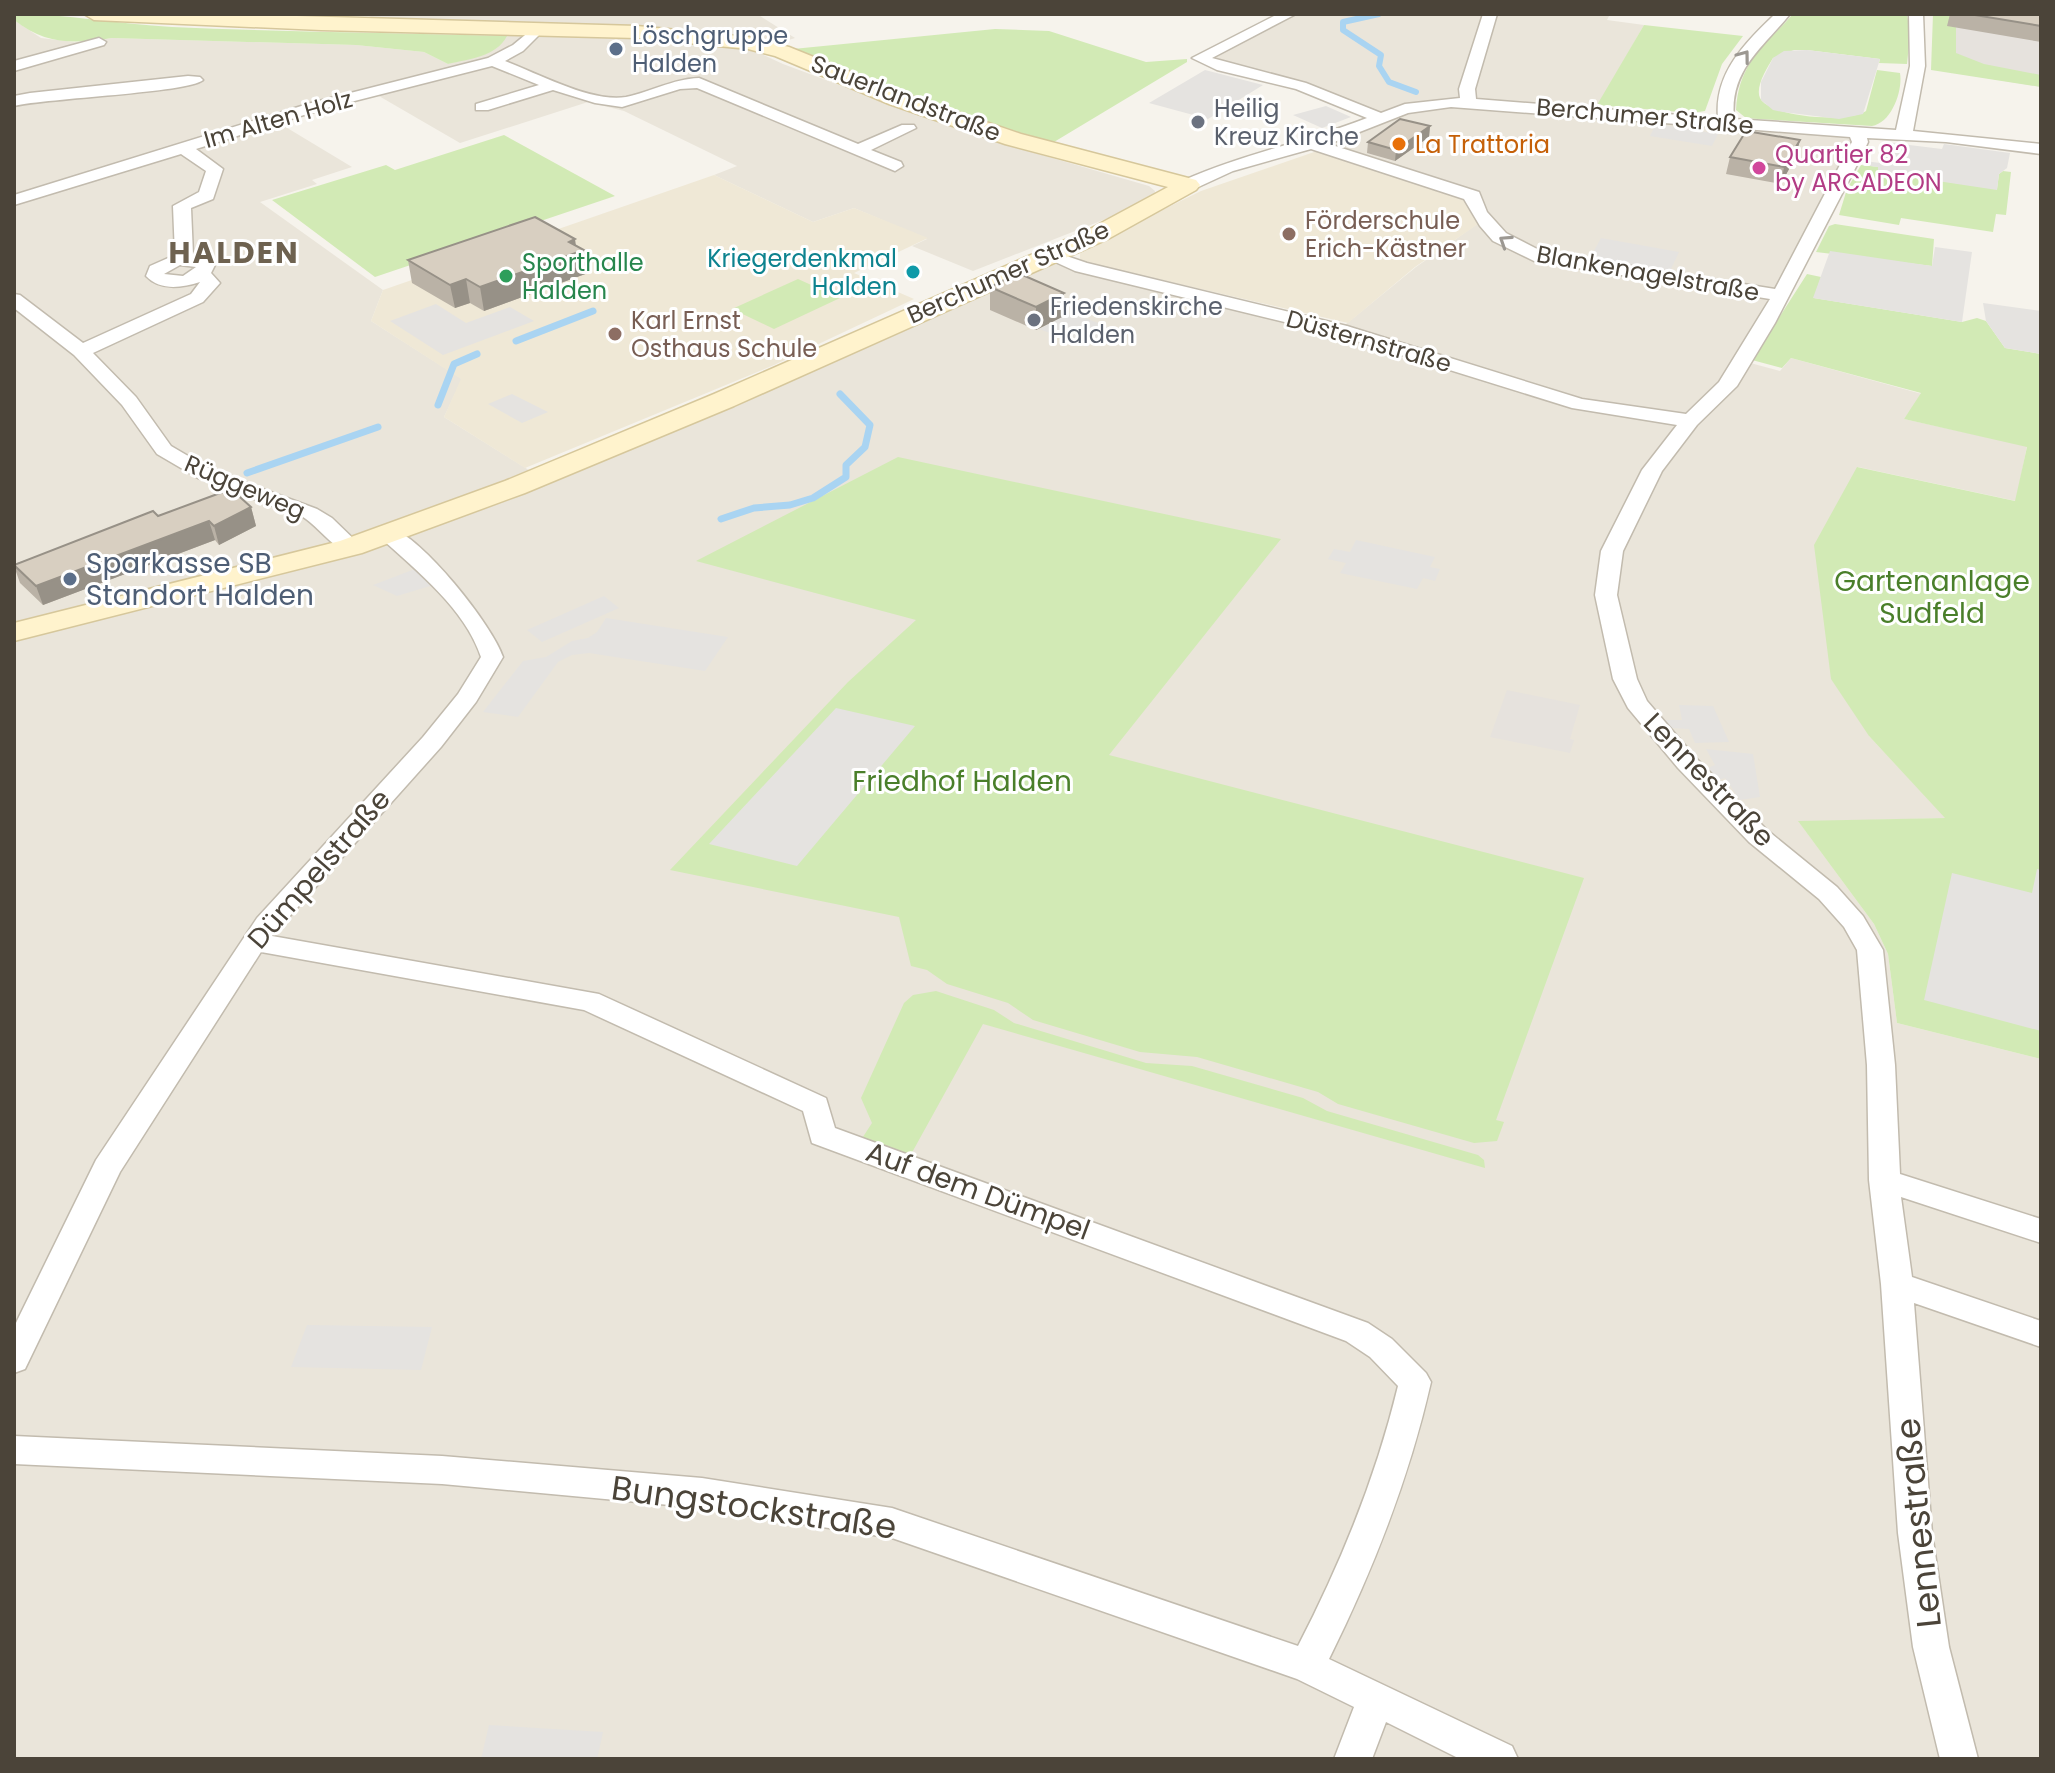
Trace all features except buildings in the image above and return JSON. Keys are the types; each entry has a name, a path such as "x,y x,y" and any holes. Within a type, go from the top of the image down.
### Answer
{"main road":[{"name":"Sauerlandstraße","path":"94,14 659,33 770,48 897,99 1013,139 1188,185"},
{"name":"Berchumer Straße","path":"14,632 351,547 390,534 632,439 1099,234 1188,185"}],"street":[{"path":"1289,14 1200,58 1222,67 1301,86 1380,118"},
{"path":"1468,102 1467,89 1490,14"},
{"path":"1726,123 1723,109 1738,59 1783,14"},
{"path":"1905,134 1903,125 1913,100 1919,53 1920,31 1916,14"},
{"name":"Im Alten Holz","path":"14,200 339,100 493,61 518,48 536,30"},
{"path":"14,66 99,42"},
{"path":"493,61 555,85 620,103 671,86 699,83 895,166"},
{"path":"103,88 178,64"},
{"path":"157,70 172,80"},
{"path":"14,101 103,88 148,87 172,80 195,80"},
{"path":"482,107 555,85"},
{"name":"Berchumer Straße","path":"1188,185 1227,167 1313,144 1419,105 1468,102 1857,133 1905,134 2036,148"},
{"path":"858,150 908,128"},
{"name":"Lennestraße","path":"1857,133 1860,142 1780,295 1727,386 1690,421 1652,470 1612,551 1606,595 1625,679 1636,703 1687,763 1758,836 1828,893 1854,922 1870,950 1881,1065 1884,1180 1897,1284 1915,1533 1931,1647 1959,1759"},
{"name":"Blankenagelstraße","path":"1313,144 1473,196 1472,201 1489,230 1509,245 1533,254 1780,295"},
{"path":"182,147 215,169 207,195 182,206 184,259"},
{"name":"Düsternstraße","path":"1049,255 1081,267 1340,330 1579,404 1690,421"},
{"path":"184,259 206,265 202,274 172,282 155,277 156,270 163,264 184,259"},
{"path":"81,351 197,298 211,283 202,274"},
{"name":"Rüggeweg","path":"14,299 81,351 129,401 164,450 205,474 310,513 325,522 351,547"},
{"name":"Dümpelstraße","path":"14,1360 107,1168 266,924 432,742 468,697 492,657 488,641 465,613 440,583 390,534"},
{"name":"Auf dem Dümpel","path":"254,942 589,1001 816,1105 822,1135 1249,1290 1357,1332 1381,1348 1415,1382 1406,1425 1343,1594 1307,1666"},
{"path":"1884,1180 2041,1231"},
{"path":"1897,1284 2041,1334"},
{"name":"Bungstockstraße","path":"14,1450 458,1471 702,1493 892,1523 1307,1666 1499,1759"},
{"path":"1353,1759 1376,1699"}],"shaded area":[{"path":"378,14 757,14 795,38 755,51 783,64 973,135 1149,186 1155,191 1154,197 1126,211 973,271 912,246 927,239 854,208 813,222 714,175 737,166 624,111 588,102 460,143 372,92 274,120 352,167 312,180 317,184 260,202 383,290 371,321 462,379 444,417 540,477 1049,255 1340,329 1416,267 1483,220 1313,144 1379,119 1348,104 1205,62 1289,14 1610,14 1607,20 1644,25 1595,111 1857,133 1743,361 1780,371 1791,358 1922,394 1904,419 2027,446 2016,501 1858,467 1869,736 1946,818 1799,822 1874,924 1888,954 1897,1023 2041,1059 2041,1759 14,1759 14,20 41,38 82,43 112,38 356,45 424,52 448,64 506,37 356,28 362,19"},
{"path":"1952,14 2041,14 2041,87 1956,73"},
{"path":"1807,50 1880,59 1863,114 1839,119 1783,112 1773,110 1761,100 1761,82 1773,58 1784,51"},
{"path":"1205,70 1263,85 1208,119 1149,103"},
{"path":"1326,106 1351,117 1322,128 1293,115"},
{"path":"1656,124 1718,134 1712,146 1650,136"},
{"path":"1893,143 1942,149 1944,144 2010,153 2007,168 1999,174 1997,190 1878,172 1878,167 1863,165 1865,161 1880,163 1883,154 1890,155 1892,149 1889,148"},
{"name":"Förderschule Erich-Kästner","path":"1320,150 1464,193 1484,220 1415,267 1348,323 1080,261 1080,253 1087,247 1201,191"},
{"name":"Karl Ernst Osthaus Schule","path":"714,175 813,222 854,208 928,238 854,273 914,299 774,365 525,468 444,417 461,379 371,321 383,290"},
{"path":"1601,238 1679,252 1669,273 1589,260"},
{"path":"1935,247 1972,252 1962,322 1813,298 1830,251 1932,266"},
{"path":"1983,303 2041,311 2041,354 2005,348 1986,321"},
{"path":"436,304 466,323 510,307 534,321 443,355 390,321"},
{"path":"1072,312 1114,329 1087,347 1039,329"},
{"path":"512,394 548,412 522,423 488,404"},
{"path":"1356,540 1435,557 1430,567 1440,569 1435,581 1423,578 1417,589 1340,573 1346,563 1328,559 1334,549 1350,552"},
{"path":"423,566 440,583 397,596 373,585"},
{"path":"604,596 619,608 542,642 527,630"},
{"path":"606,618 728,637 705,671 589,653 572,655 558,662 518,717 483,712 523,661 546,657 572,641 588,638 597,632"},
{"path":"1507,690 1580,705 1570,739 1574,740 1570,753 1490,737"},
{"path":"1679,705 1713,706 1729,742 1695,743 1689,729 1654,727 1649,720 1682,720"},
{"path":"836,708 915,726 797,866 709,844"},
{"path":"1706,749 1753,754 1760,797 1740,800 1725,778 1707,784 1696,773 1715,765"},
{"path":"2037,869 2041,870 2041,1031 1924,1000 1952,873 2032,893"},
{"path":"307,1325 432,1327 421,1370 291,1367"},
{"path":"489,1725 603,1732 597,1759 481,1759"}],"green space":[{"path":"14,14 172,27 507,36 489,53 448,64 424,52 356,45 112,38 61,41 26,28 14,20"},
{"path":"1793,14 1907,14 1910,35 1907,64 1879,63 1880,59 1794,50 1773,58 1759,89 1760,98 1779,110 1811,116 1844,117 1866,111 1877,70 1900,73 1895,105 1879,124 1746,118 1736,110 1738,93 1748,67"},
{"path":"1933,14 1952,14 1956,28 1956,53 1984,64 2041,75 2041,87 1931,70"},
{"path":"1644,25 1743,36 1722,64 1705,111 1692,113 1597,105"},
{"path":"995,29 1049,31 1146,62 1187,59 1187,62 1054,142 945,112 793,49"},
{"path":"504,135 615,196 375,277 272,200 386,165 395,170"},
{"path":"1861,165 1879,167 1878,172 1997,189 1999,174 2011,172 2006,215 1996,214 1993,232 1901,218 1899,225 1839,215 1847,189"},
{"path":"1835,224 1934,239 1932,266 1816,252 1829,226"},
{"name":"Gartenanlage Sudfeld","path":"1807,274 1821,277 1814,298 1962,322 1977,318 1986,321 2005,348 2041,354 2041,1059 1897,1023 1888,954 1874,924 1798,821 1945,818 1869,736 1831,679 1814,545 1857,467 2015,501 2027,447 1904,419 1921,393 1791,358 1782,368 1752,360"},
{"path":"798,279 840,298 774,329 732,309"},
{"name":"Friedhof Halden","path":"898,457 1281,539 1109,755 1584,878 1496,1120 1504,1122 1497,1141 1474,1143 1338,1104 1318,1092 1197,1057 1140,1052 1033,1020 1008,1003 947,984 927,970 911,966 899,917 670,870 848,682 916,620 696,561"},
{"path":"936,991 994,1010 1014,1023 1146,1063 1192,1066 1303,1098 1327,1111 1478,1155 1484,1160 1485,1168 983,1024 909,1158 859,1143 872,1123 861,1098 904,1003 913,995"}],"waterway":[{"path":"1379,14 1343,22 1343,30 1381,55 1379,66 1389,82 1416,92"},
{"path":"516,341 593,311"},
{"path":"438,405 454,364 477,354"},
{"path":"721,519 754,508 790,505 813,498 846,477 846,465 865,447 870,425 840,394"},
{"path":"247,473 378,427"}],"place":[{"name":"Löschgruppe Halden","path":"616,49"},
{"name":"Heilig Kreuz Kirche","path":"1198,122"},
{"name":"La Trattoria","path":"1399,144"},
{"name":"Quartier 82 by ARCADEON","path":"1759,168"},
{"name":"Förderschule Erich-Kästner","path":"1289,234"},
{"name":"Kriegerdenkmal Halden","path":"913,272"},
{"name":"Sporthalle Halden","path":"506,276"},
{"name":"Friedenskirche Halden","path":"1034,320"},
{"name":"Karl Ernst Osthaus Schule","path":"615,334"},
{"name":"Sparkasse SB Standort Halden","path":"70,579"}],"district":[{"name":"HALDEN","path":"234,252"}]}
